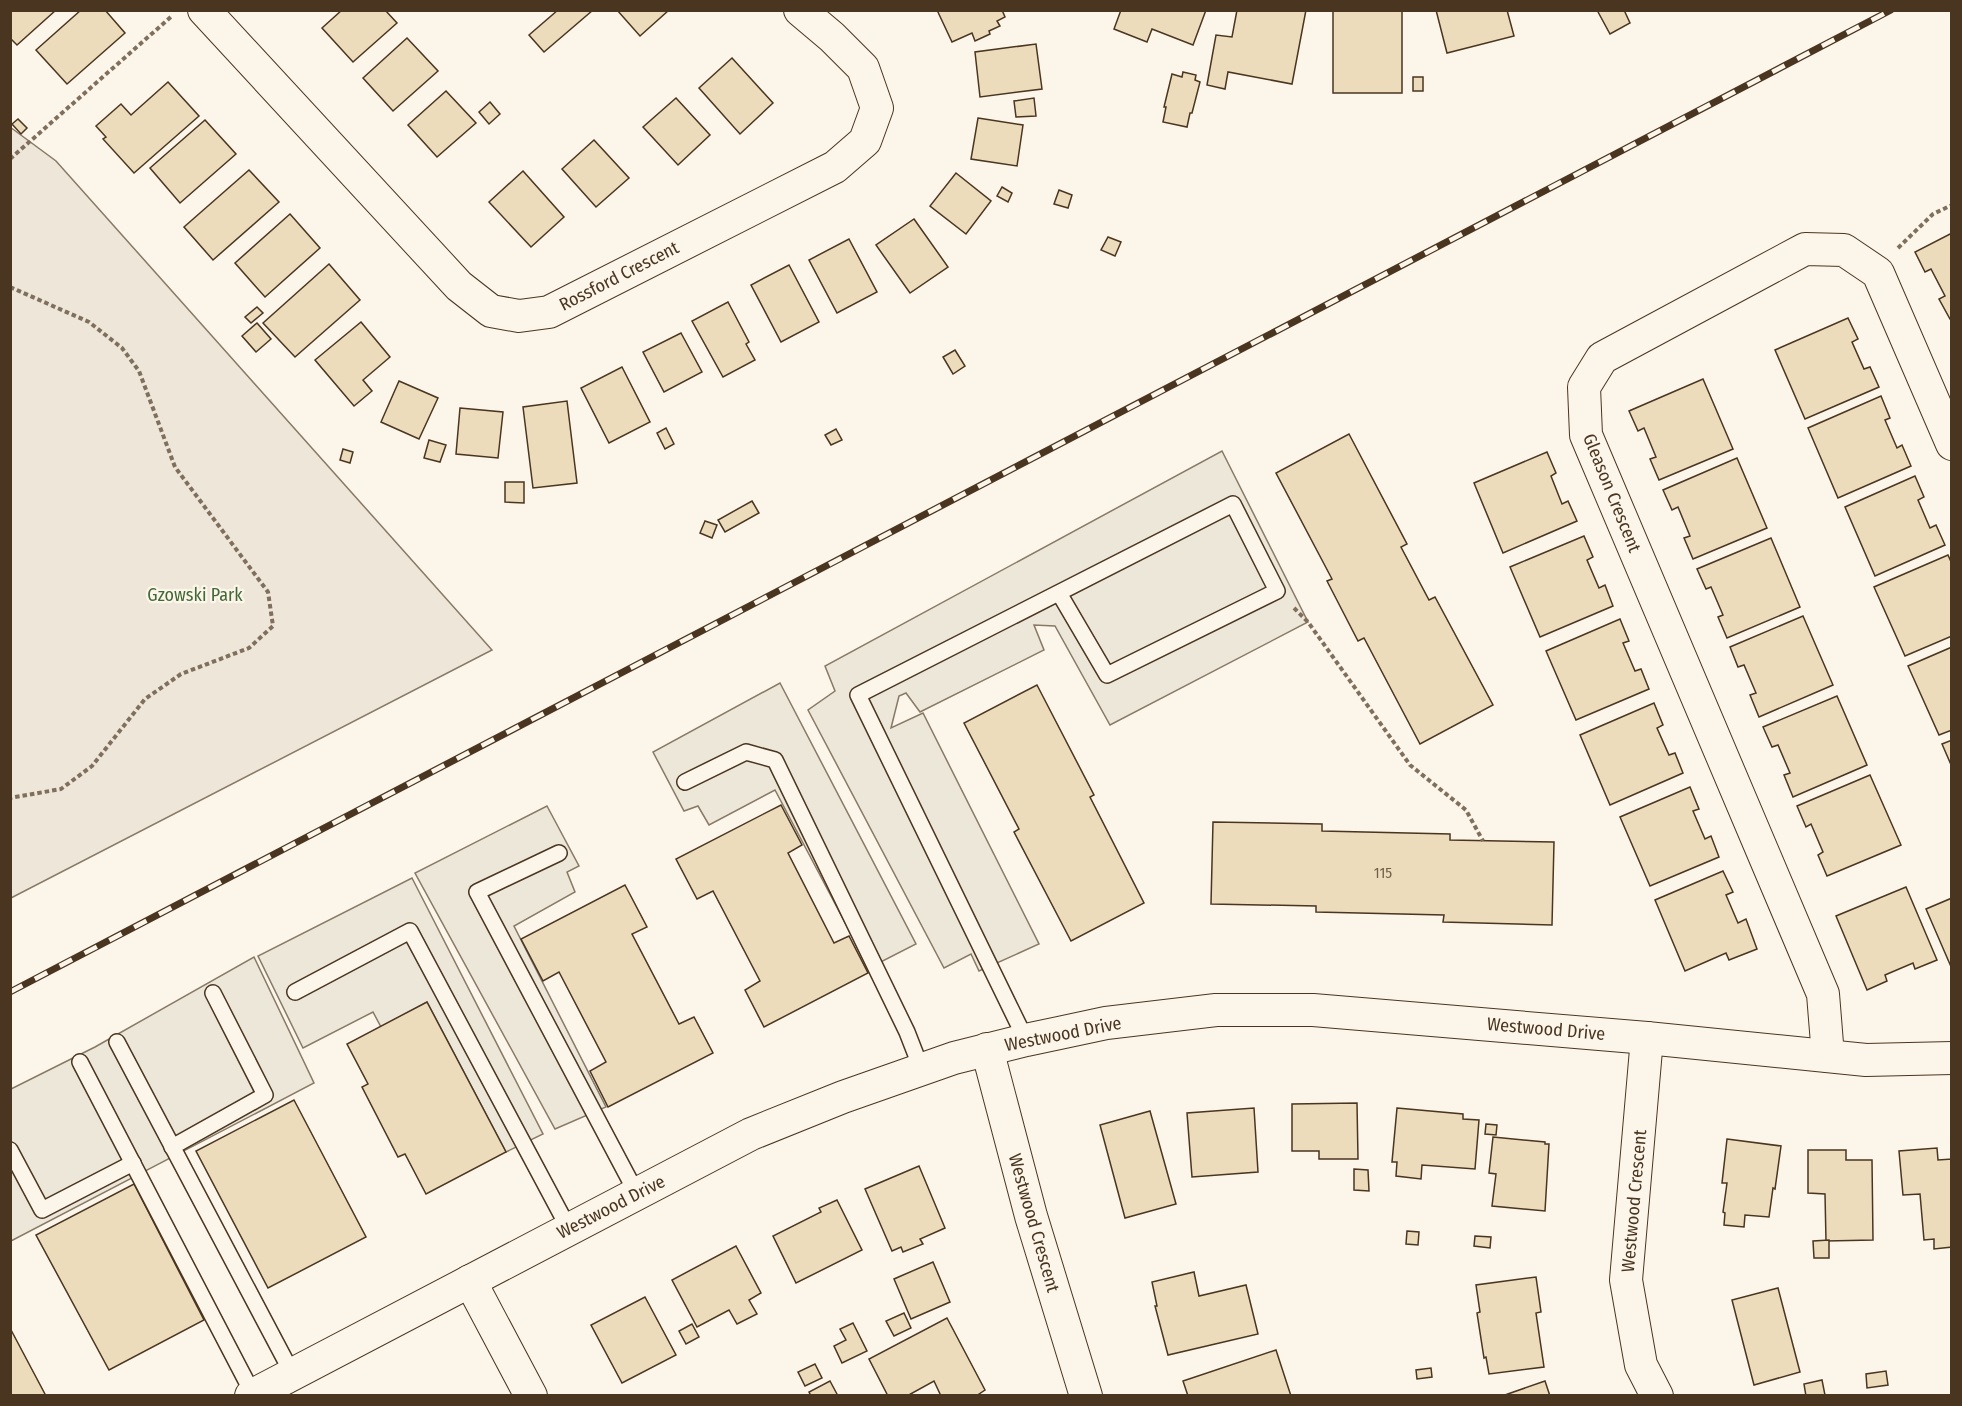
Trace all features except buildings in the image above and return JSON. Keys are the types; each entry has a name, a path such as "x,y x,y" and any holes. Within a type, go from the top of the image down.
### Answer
{"street":[{"name":"Rossford Crescent","path":"204,10 459,286 491,311 519,316 549,312 835,167 865,141 877,108 863,68 832,37 800,10"},
{"name":"Gleason Crescent","path":"1828,1056 1823,994 1586,435 1584,387 1602,358 1805,249 1844,250 1878,273 1952,444"},
{"name":"Westwood Drive","path":"252,1395 751,1134 921,1068 987,1049 1106,1023 1216,1010 1312,1010 1647,1038 1866,1060 1952,1058"},
{"name":"Westwood Crescent","path":"1647,1038 1626,1280 1641,1365 1657,1395"},
{"name":"Westwood Crescent","path":"987,1049 1031,1216 1086,1395"},
{"path":"470,1281 531,1395"}],"lane":[{"path":"1026,1040 858,695 1233,504 1277,591 1107,675 1059,593"},
{"path":"685,783 746,752 775,760 907,1032 921,1068"},
{"path":"559,853 477,892 637,1194"},
{"path":"295,993 410,931 568,1229"},
{"path":"172,1148 265,1095 213,993"},
{"path":"117,1042 292,1374"},
{"path":"80,1062 252,1395"},
{"path":"10,1150 42,1210 133,1163"}],"path":[{"path":"10,159 178,10"},
{"path":"1897,249 1933,214 1952,205"},
{"path":"10,287 89,322 122,348 139,371 175,466 268,592 273,626 249,648 181,674 145,699 92,766 61,789 10,798"},
{"path":"1277,591 1308,622 1410,765 1466,810 1483,841"}],"green space":[{"name":"Gzowski Park","path":"10,127 56,161 492,650 11,898"}],"shaded area":[{"path":"1222,451 1308,622 1110,725 1055,626 1034,625 1044,650 920,712 906,693 899,696 891,728 923,713 1039,944 979,971 971,954 944,968 808,710 835,691 825,666"},
{"path":"780,683 916,944 869,968 775,790 709,825 698,806 684,811 653,752"},
{"path":"547,806 579,866 567,872 575,892 514,926 606,1107 555,1129 415,873"},
{"path":"412,878 543,1134 506,1152 427,1002 381,1027 373,1012 303,1048 258,956"},
{"path":"254,957 314,1083 11,1241 11,1089 95,1047"}],"railway":[{"path":"10,992 1891,10"}]}
